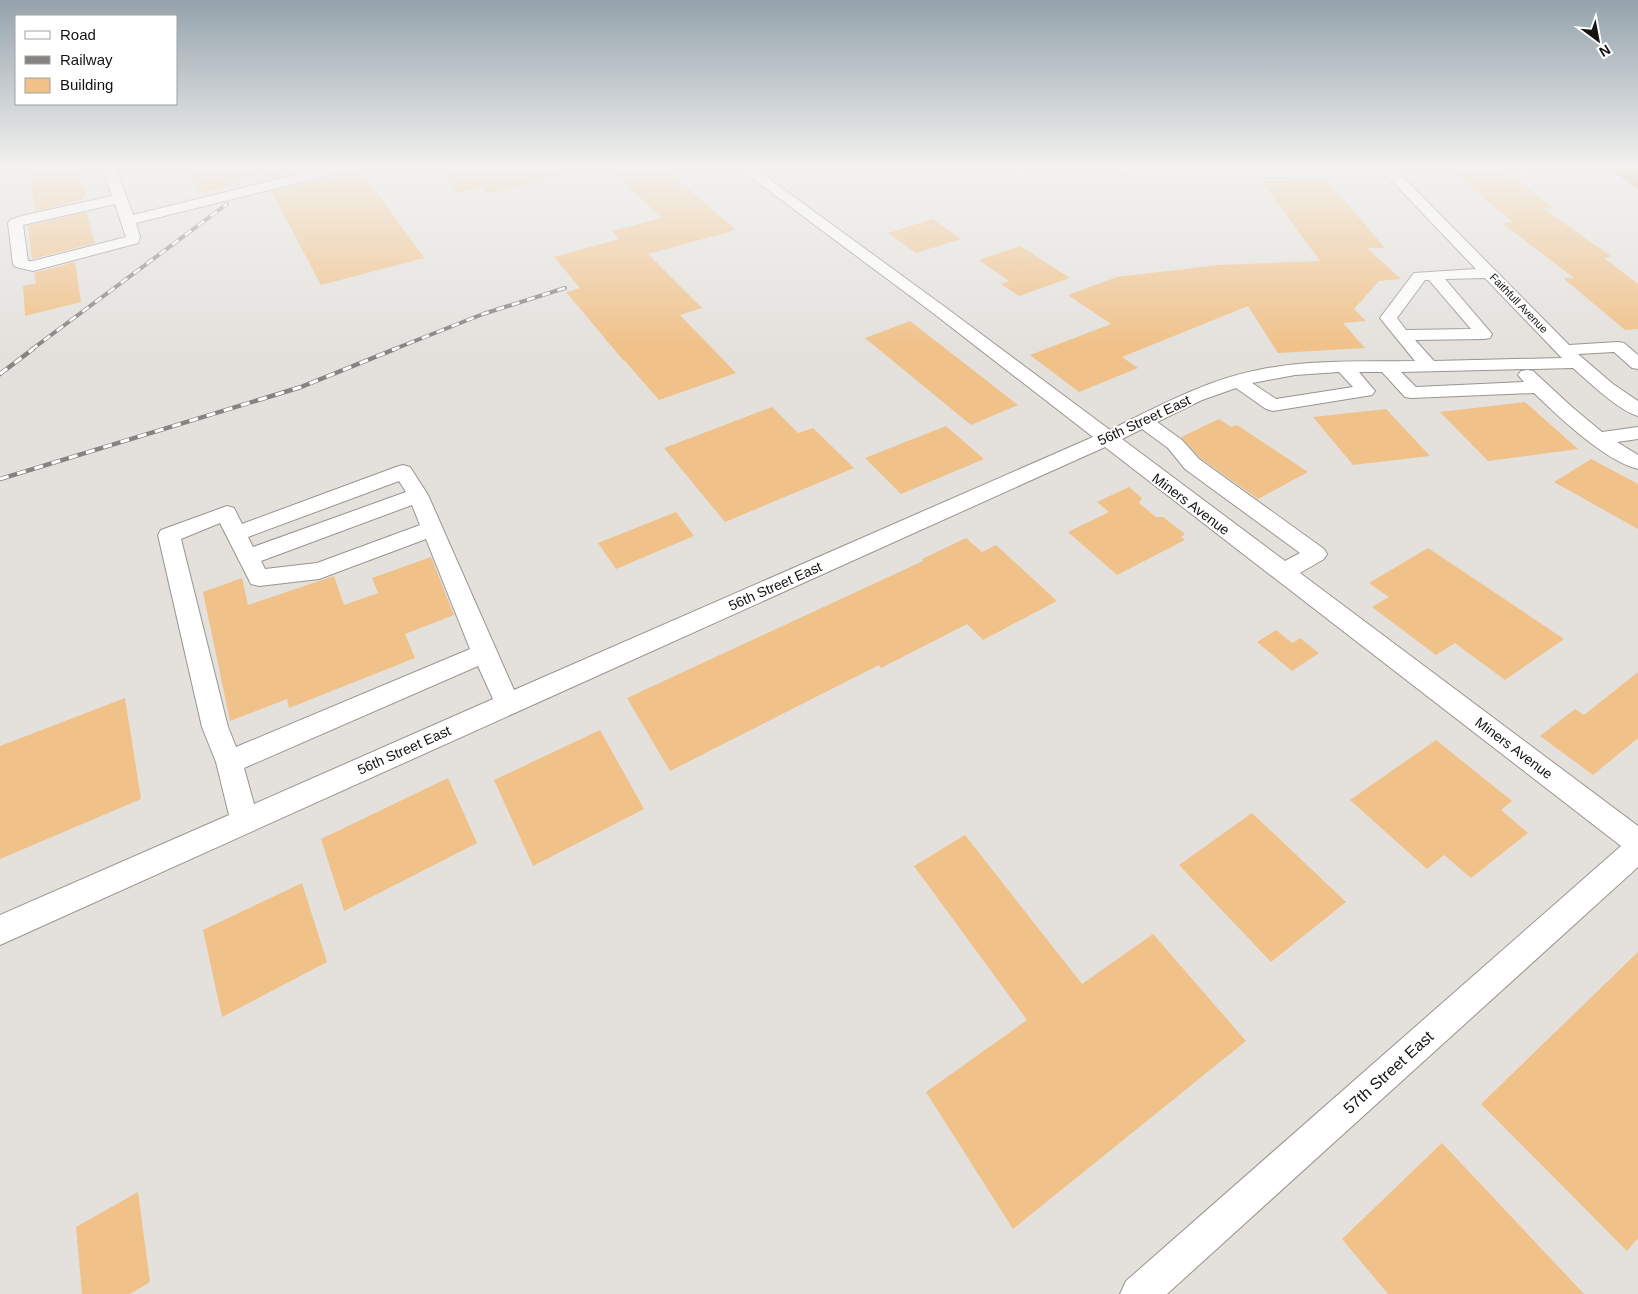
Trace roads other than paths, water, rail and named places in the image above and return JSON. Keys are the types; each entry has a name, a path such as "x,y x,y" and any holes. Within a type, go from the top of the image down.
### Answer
{"street":[{"path":"16,227 21,264 33,266 133,240 129,227"},
{"name":"Miners Avenue","path":"826,227 939,310 1282,573 1638,842"},
{"name":"Faithfull Avenue","path":"1444,227 1571,356 1607,388 1638,410"},
{"path":"1428,365 1388,318 1420,276 1489,274"},
{"path":"1401,335 1484,334 1432,275"},
{"name":"56th Street East","path":"0,930 1106,439 1196,396 1238,381 1295,370 1344,366 1517,364 1618,347 1638,364"},
{"path":"1517,364 1538,387 1611,448 1638,463"},
{"path":"1238,381 1273,405 1366,391 1344,366"},
{"path":"1387,367 1410,392 1538,387"},
{"path":"1144,422 1176,444 1192,464 1316,554 1282,573"},
{"path":"1599,438 1638,432"},
{"path":"235,534 404,472 418,495 431,529 508,704"},
{"path":"248,557 418,495"},
{"path":"245,822 229,762 215,727 169,535 227,513 235,534 259,578 319,571 431,529"},
{"path":"229,762 484,652"},
{"name":"57th Street East","path":"1139,1294 1638,850"}],"railway":[{"path":"31,350 196,227"},
{"path":"392,350 483,314 565,288"},
{"path":"0,374 33,349"},
{"path":"0,479 301,387 395,349"}]}
